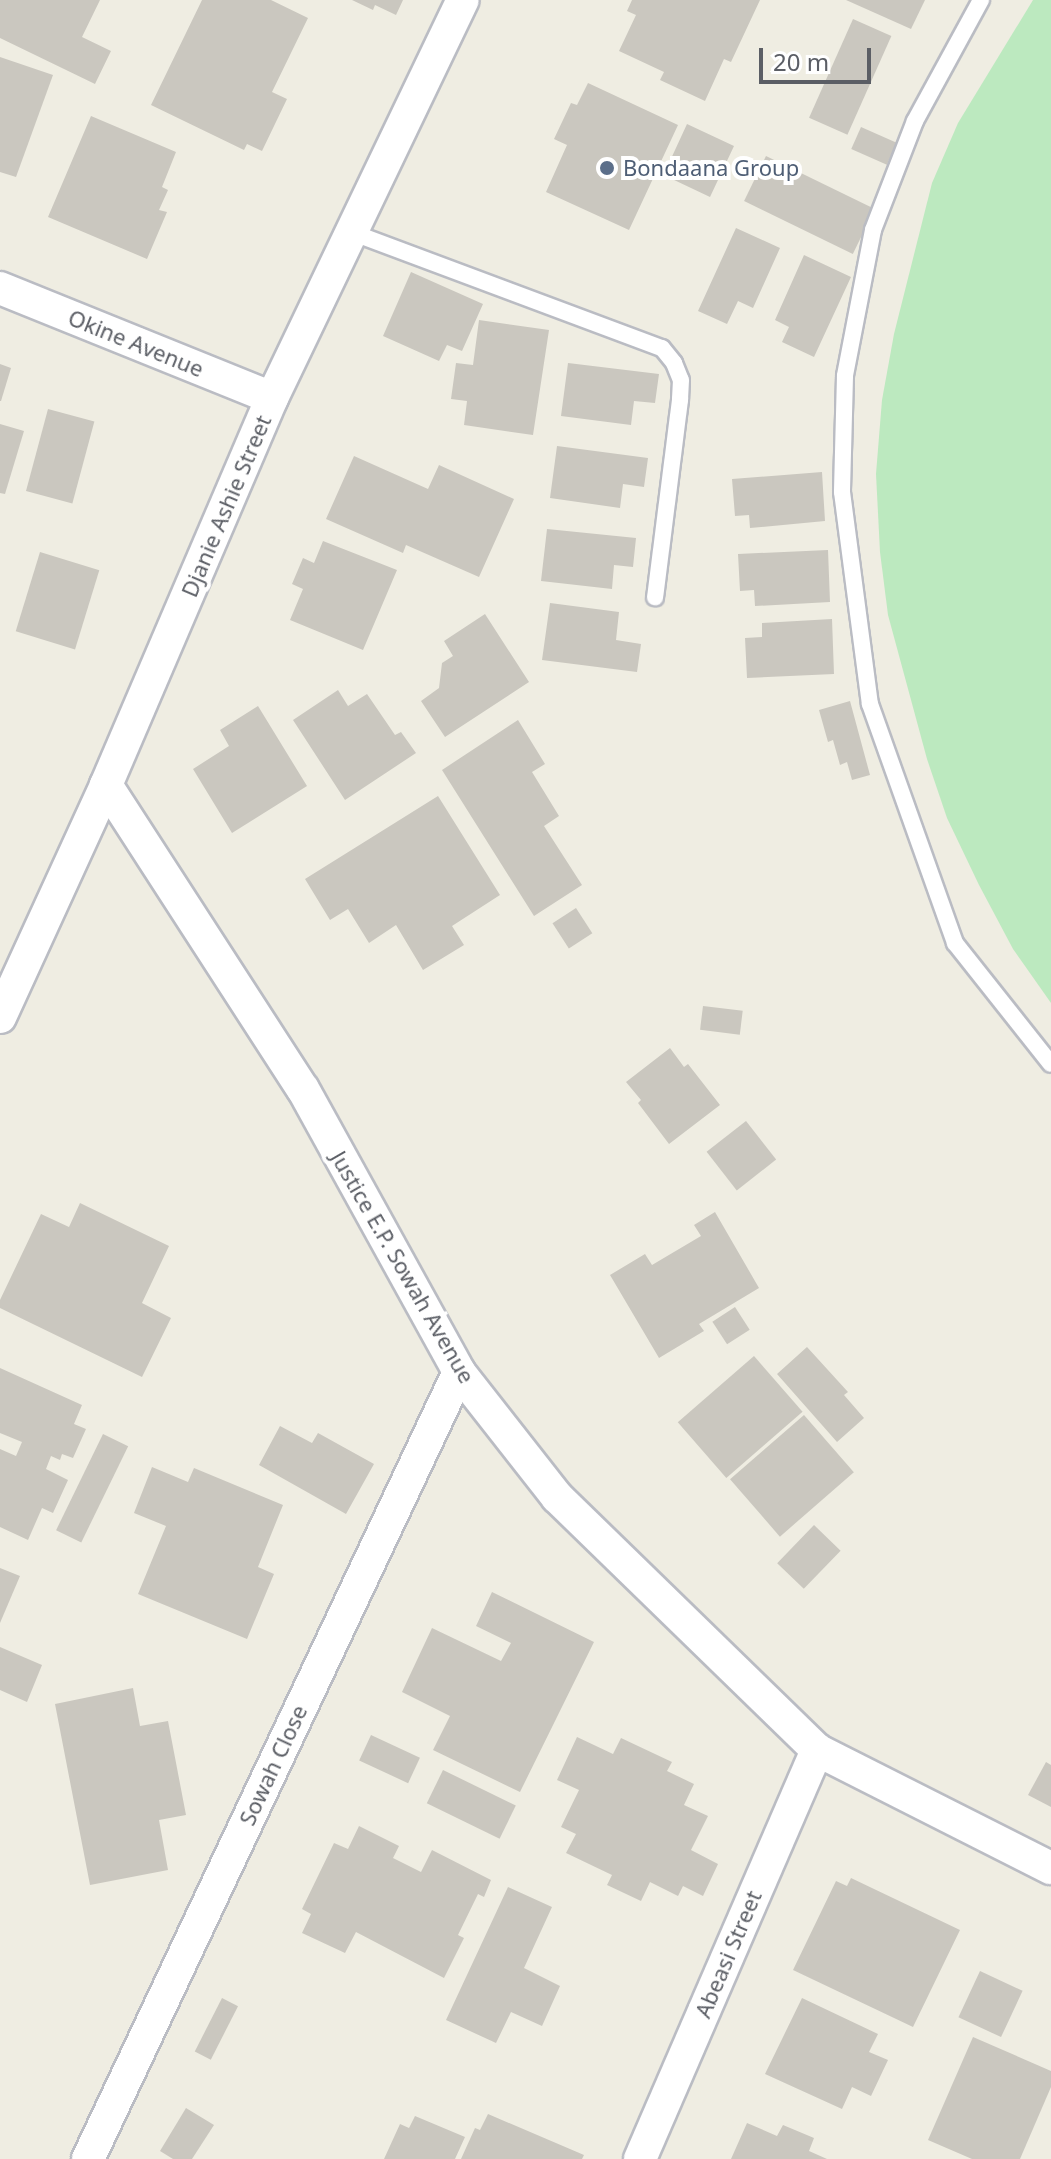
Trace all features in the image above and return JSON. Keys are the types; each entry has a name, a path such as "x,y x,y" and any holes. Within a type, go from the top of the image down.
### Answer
{"street":[{"name":"Djanie Ashie Street","path":"0,1017 106,785 272,398 463,0"},
{"name":"Okine Avenue","path":"0,288 272,398"},
{"name":"Justice E.P. Sowah Avenue","path":"106,785 303,1089 459,1372 557,1497 817,1750 1051,1868"},
{"name":"Sowah Close","path":"88,2159 459,1372"},
{"name":"Abeasi Street","path":"640,2159 817,1750"}],"lane":[{"path":"981,0 915,121 873,230 845,376 842,492 870,704 955,943 1051,1064"},
{"path":"351,232 662,348 681,380 655,597"}],"green space":[{"path":"1033,0 1051,0 1051,1003 1013,949 979,885 947,818 927,759 888,615 880,552 876,474 882,400 894,334 932,183 958,123"}],"building":[{"path":"0,0 100,0 82,37 111,51 95,84 0,38"},
{"path":"202,0 271,0 308,18 272,92 287,99 262,151 247,144 244,150 151,105"},
{"path":"352,0 403,0 396,15 375,5 373,10"},
{"path":"632,0 760,0 731,62 724,59 705,101 660,80 664,72 619,51 636,15 627,11"},
{"path":"846,0 925,0 911,29"},
{"path":"853,19 891,36 847,135 809,118"},
{"path":"0,57 53,75 16,177 0,172"},
{"name":"Bondaana Group","path":"588,83 678,125 629,230 546,192 567,145 554,139 571,103 577,105"},
{"path":"91,116 176,152 162,187 168,190 159,210 167,212 147,259 48,217"},
{"path":"687,124 734,146 710,197 672,179 678,167 669,163"},
{"path":"861,127 897,143 887,165 851,149"},
{"path":"766,156 875,209 853,254 744,201"},
{"path":"736,228 780,248 753,308 738,301 727,324 698,311"},
{"path":"804,255 851,277 814,357 782,342 789,327 775,320"},
{"path":"411,272 483,304 462,351 447,345 439,361 383,336"},
{"path":"479,320 549,330 533,435 464,425 467,401 451,399 456,363 473,365"},
{"path":"568,363 659,374 655,403 634,401 631,425 561,416"},
{"path":"0,364 11,368 1,401 0,401"},
{"path":"48,409 94,421 72,504 26,491"},
{"path":"0,424 24,431 5,494 0,493"},
{"path":"557,446 648,458 644,487 623,484 620,508 550,498"},
{"path":"354,456 428,489 439,465 514,499 479,577 406,545 403,553 326,519"},
{"path":"822,472 825,521 750,528 749,515 735,516 732,479"},
{"path":"547,529 636,538 633,567 614,565 612,589 541,581"},
{"path":"323,541 397,570 363,650 290,620 303,589 292,584 303,558 314,563"},
{"path":"828,550 830,602 755,606 754,590 740,591 738,554"},
{"path":"40,552 99,570 75,650 16,631"},
{"path":"550,603 619,612 616,640 641,644 637,672 542,660"},
{"path":"485,614 529,682 445,737 421,701 439,688 442,663 453,656 444,641"},
{"path":"832,619 834,674 747,678 745,638 762,637 762,623"},
{"path":"338,690 348,706 367,694 395,735 401,732 416,753 345,800 293,720"},
{"path":"850,701 870,775 852,780 847,762 840,765 833,740 828,742 819,710"},
{"path":"258,706 307,786 232,833 193,769 229,746 220,730"},
{"path":"518,720 545,764 532,772 559,816 544,826 582,885 534,916 442,770"},
{"path":"438,796 500,895 452,926 464,945 423,970 396,925 369,943 348,909 330,920 305,879"},
{"path":"576,908 592,933 569,948 553,923"},
{"path":"703,1006 743,1011 740,1035 700,1030"},
{"path":"670,1048 684,1067 688,1064 720,1105 669,1144 626,1082"},
{"path":"746,1121 776,1160 737,1190 707,1152"},
{"path":"80,1203 169,1246 142,1303 171,1318 142,1377 0,1308 0,1300 41,1214 69,1227"},
{"path":"715,1212 759,1288 699,1324 704,1331 659,1358 610,1275 645,1254 652,1265 701,1236 694,1225"},
{"path":"735,1307 750,1330 727,1344 712,1322"},
{"path":"807,1347 848,1392 844,1395 864,1418 837,1442 777,1374"},
{"path":"754,1356 803,1412 726,1478 678,1422"},
{"path":"0,1368 82,1405 74,1424 86,1429 73,1458 62,1454 60,1460 51,1456 46,1469 68,1480 53,1513 42,1508 28,1540 0,1527 0,1449 16,1456 22,1442 0,1433"},
{"path":"804,1415 854,1472 780,1537 730,1479"},
{"path":"280,1426 312,1443 318,1433 374,1464 346,1514 259,1465"},
{"path":"103,1434 128,1446 81,1542 56,1530"},
{"path":"152,1467 188,1482 194,1468 283,1505 258,1567 274,1574 247,1639 138,1594 166,1526 134,1513"},
{"path":"814,1525 841,1551 804,1589 777,1563"},
{"path":"0,1568 20,1576 0,1623"},
{"path":"492,1592 594,1642 520,1792 433,1750 450,1716 402,1692 432,1628 501,1661 511,1643 476,1626"},
{"path":"0,1647 42,1665 27,1702 0,1690"},
{"path":"133,1688 140,1726 168,1721 186,1815 159,1820 168,1870 90,1885 55,1704"},
{"path":"371,1735 420,1758 408,1783 359,1760"},
{"path":"577,1737 613,1754 621,1738 672,1762 667,1771 694,1784 684,1805 708,1816 691,1850 718,1864 703,1896 683,1886 678,1896 650,1882 641,1901 607,1885 612,1875 566,1853 576,1834 561,1827 579,1790 557,1780"},
{"path":"1046,1762 1051,1765 1051,1807 1028,1795"},
{"path":"443,1770 516,1806 500,1839 427,1803"},
{"path":"359,1826 399,1846 393,1858 421,1872 432,1850 491,1880 484,1897 478,1894 458,1935 464,1938 444,1978 356,1932 345,1953 302,1933 311,1914 302,1909 334,1843 348,1849"},
{"path":"851,1878 960,1930 913,2027 793,1970 836,1881 847,1886"},
{"path":"508,1887 552,1907 524,1968 560,1986 542,2026 511,2012 496,2043 446,2020"},
{"path":"980,1971 1023,1991 1001,2037 958,2017"},
{"path":"222,1998 238,2006 211,2060 195,2051"},
{"path":"802,1998 878,2034 869,2052 888,2060 871,2096 852,2087 842,2109 765,2074"},
{"path":"973,2037 1051,2071 1051,2087 1020,2159 972,2159 928,2140"},
{"path":"186,2108 214,2125 192,2159 173,2159 160,2151"},
{"path":"488,2114 584,2155 582,2159 461,2159 475,2128 480,2130"},
{"path":"415,2116 465,2137 455,2159 384,2159 400,2124 409,2128"},
{"path":"747,2123 777,2136 783,2125 814,2138 809,2151 827,2159 731,2159"}],"place":[{"name":"Bondaana Group","path":"607,168"}]}
